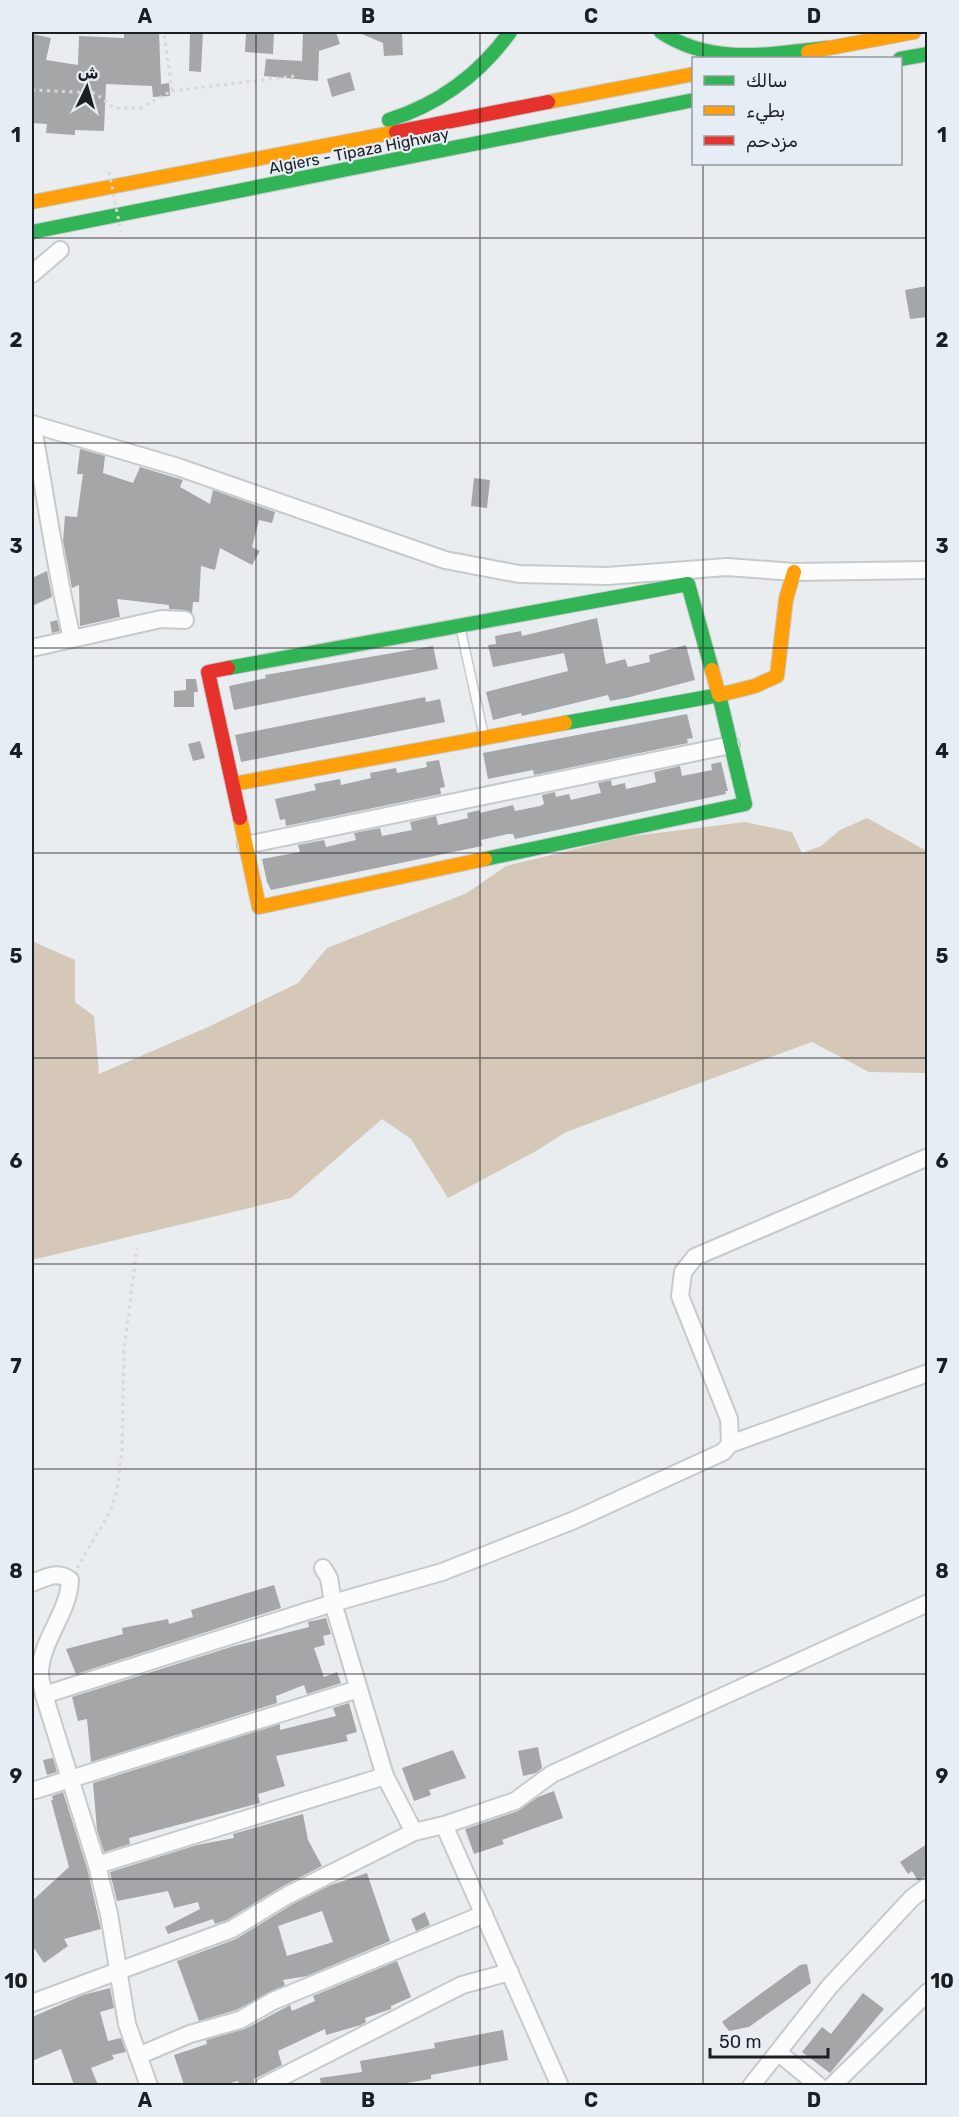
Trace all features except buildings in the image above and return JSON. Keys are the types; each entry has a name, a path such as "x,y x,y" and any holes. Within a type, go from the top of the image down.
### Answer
{"main road":[{"path":"331,146 357,131 400,117 444,96 478,69 510,32"},
{"path":"661,32 671,40 699,51 734,55 827,48"},
{"path":"778,57 914,32"},
{"path":"902,59 927,54"},
{"name":"Algiers - Tipaza Highway","path":"32,202 331,146 692,74"},
{"name":"Algiers - Tipaza Highway","path":"32,232 692,100"},
{"path":"233,784 719,695 755,686 777,676 786,599 794,572"},
{"path":"688,584 719,695 745,804 259,907 208,672 460,625 688,584"}],"street":[{"path":"32,274 60,250"},
{"path":"72,638 58,582 52,527 32,424 178,467 445,560 519,574 607,576 727,567 794,572 927,570"},
{"path":"32,648 161,619 185,620"},
{"path":"246,845 731,745"},
{"path":"730,1444 729,1419 680,1296 683,1272 694,1257 927,1157"},
{"path":"44,1695 442,1572 572,1521 723,1452 730,1444 927,1373"},
{"path":"323,1568 329,1578 333,1604 385,1776 414,1832"},
{"path":"32,1583 53,1574 63,1574 70,1580 70,1593 46,1647 40,1671 44,1695 97,1865 119,1972 126,2024 149,2085"},
{"path":"32,2003 232,1929 288,1895 414,1832 444,1825 515,1801 552,1774 927,1603"},
{"path":"32,1791 358,1689"},
{"path":"97,1865 385,1776"},
{"path":"444,1825 560,2085"},
{"path":"751,2085 830,1986 912,1898 927,1886"},
{"path":"138,2056 190,2034 240,2020 273,2001 484,1914"},
{"path":"264,2085 462,1985 510,1972"},
{"path":"832,2085 927,1992"},
{"path":"778,2053 819,2085"}],"lane":[{"path":"460,625 484,737"}],"path":[{"path":"164,32 171,91"},
{"path":"32,90 95,93 114,108 140,108 171,91 295,76"},
{"path":"109,172 121,232"},
{"path":"70,1580 110,1512 117,1491 122,1451 124,1350 136,1248"}],"shaded area":[{"path":"867,818 927,851 927,1073 869,1072 812,1042 566,1132 536,1151 448,1198 411,1139 382,1119 291,1198 32,1260 32,941 75,960 75,1002 94,1016 99,1074 208,1027 298,983 327,948 467,893 506,866 625,837 745,822 792,832 802,853 821,846 840,830"}],"traffic: fast":[{"path":"389,120 425,106 457,86 485,62 510,32"},
{"path":"661,32 680,43 721,54 763,55 827,48"},
{"path":"902,59 928,54"},
{"path":"32,232 692,100"},
{"path":"228,668 688,584 712,670"},
{"path":"485,859 745,804 719,695 565,723"}],"traffic: slow":[{"path":"808,52 914,32"},
{"path":"548,102 692,74"},
{"path":"32,202 396,132"},
{"path":"712,670 719,695 755,686 777,676 786,599 794,572"},
{"path":"233,784 565,723"},
{"path":"240,818 259,907 485,859"}],"traffic: jam":[{"path":"396,132 548,102"},
{"path":"228,668 208,672 240,818"}]}
